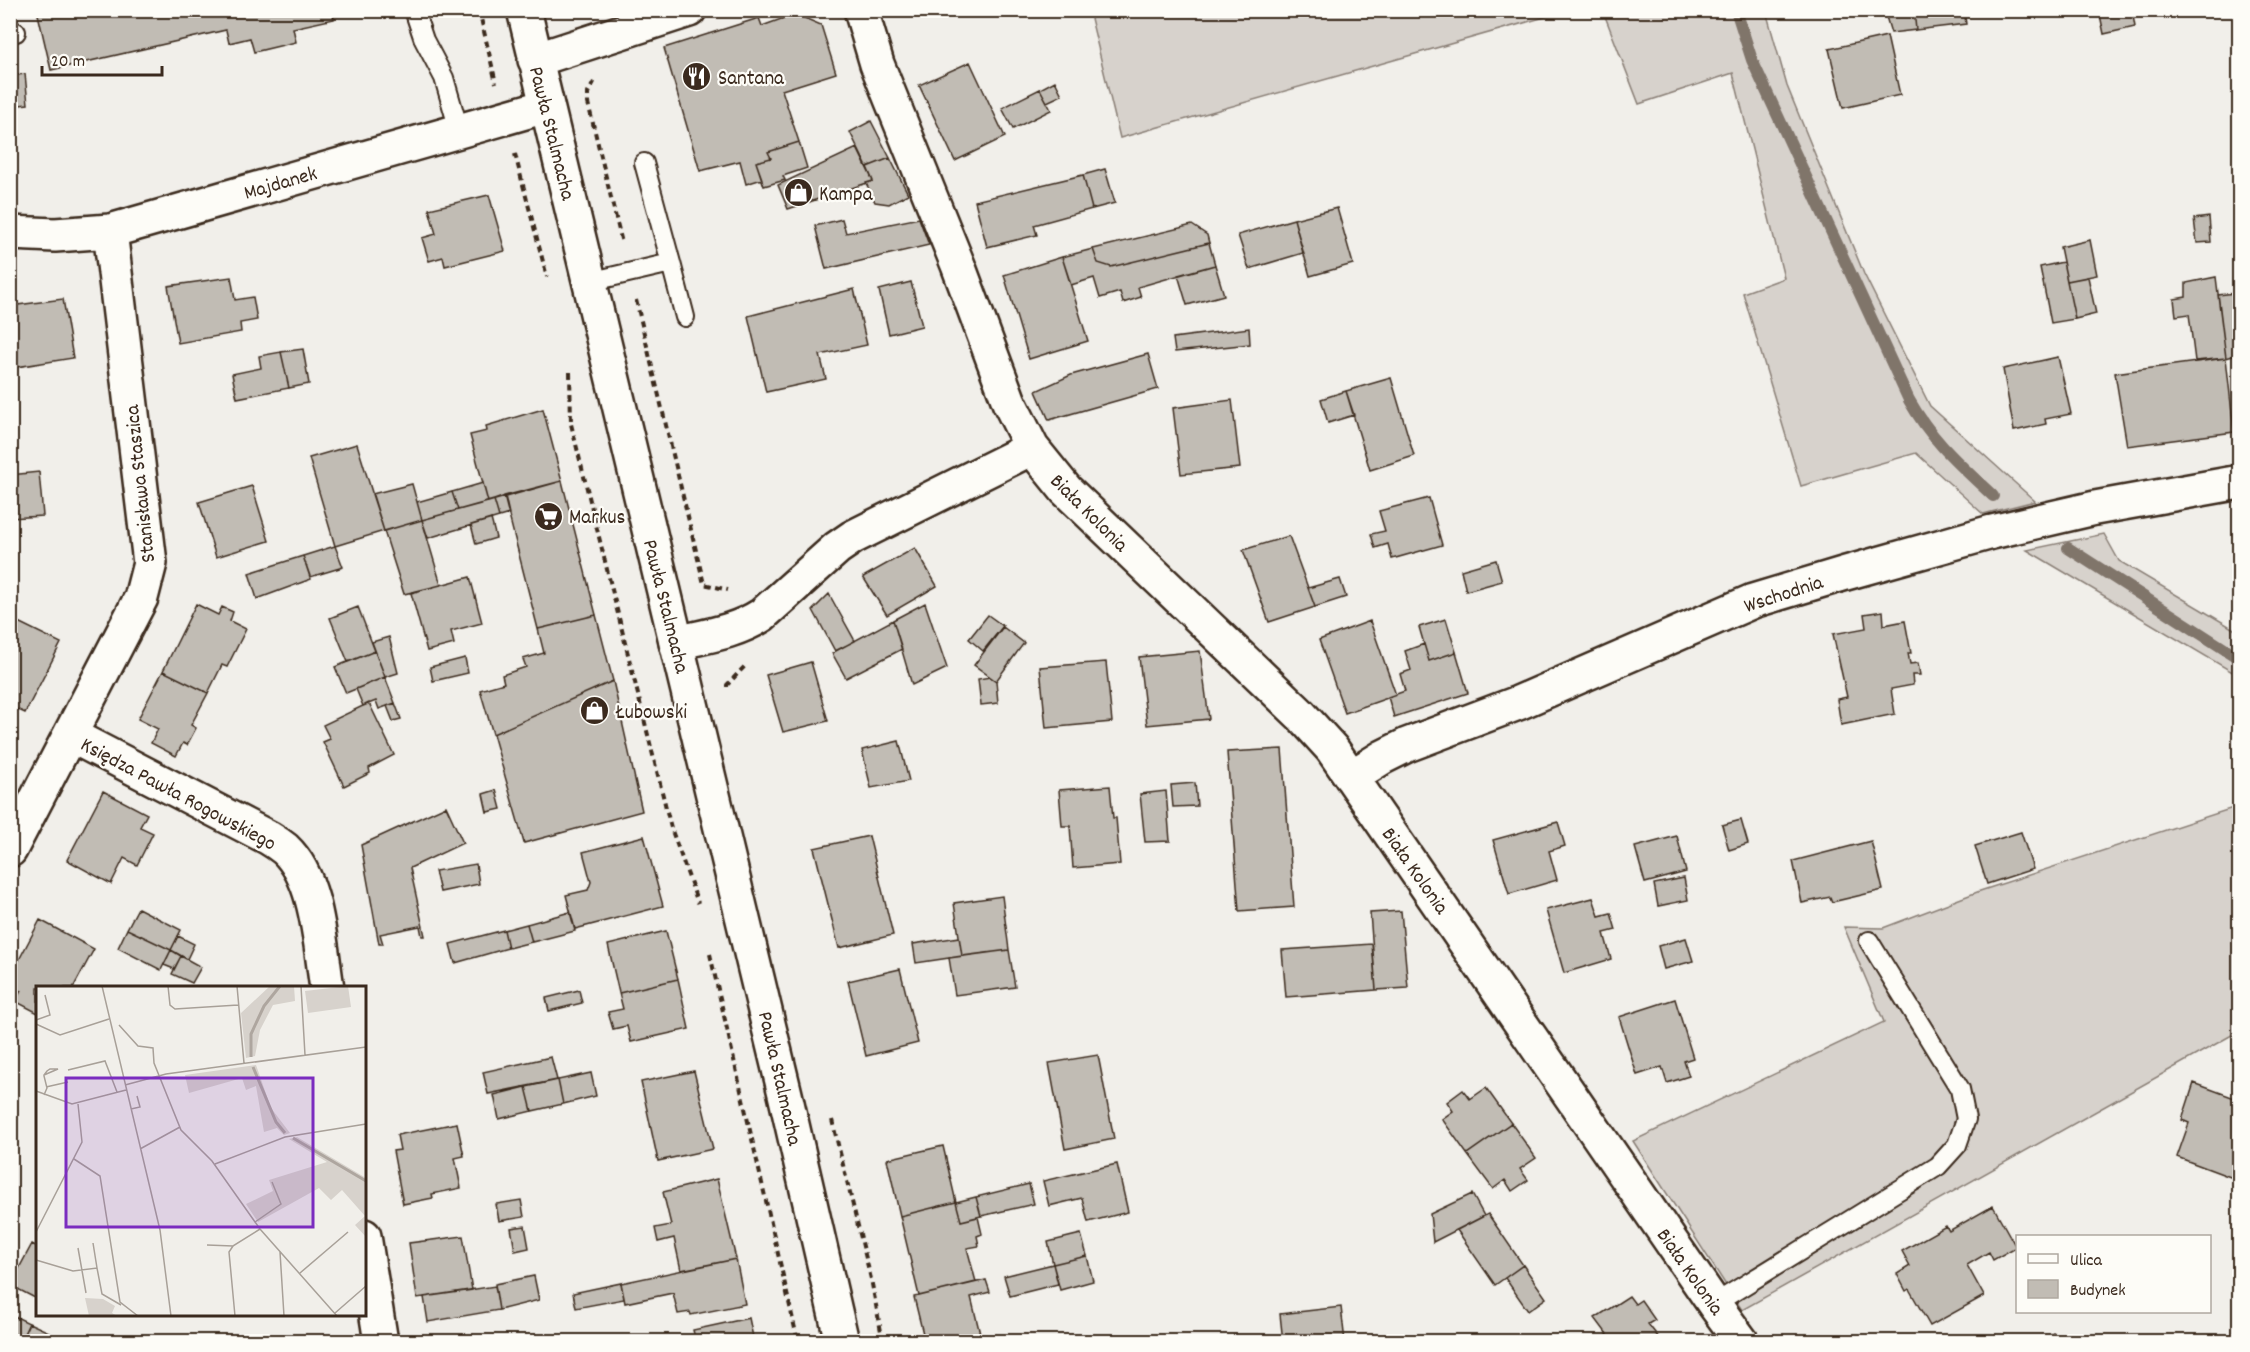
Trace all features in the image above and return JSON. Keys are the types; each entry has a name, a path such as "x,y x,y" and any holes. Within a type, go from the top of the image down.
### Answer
{"street":[{"name":"Pawła Stalmacha","path":"524,10 785,1094 842,1341"},
{"path":"535,60 689,10"},
{"name":"Biała Kolonia","path":"861,10 877,64 958,265 1009,402 1032,448 1066,490 1308,722 1332,750 1714,1304 1742,1341"},
{"name":"Majdanek","path":"10,233 55,235 110,231 546,106"},
{"name":"Stanisława Staszica","path":"10,850 141,598 150,562 110,231"},
{"path":"676,643 739,628 750,623 837,548 853,537 1032,448"},
{"name":"Wschodnia","path":"1351,777 1383,757 1407,746 1508,707 1753,601 1992,532 2095,508 2240,482"},
{"name":"Księdza Pawła Rogowskiego","path":"70,735 269,838 286,850 303,878 315,908 327,986"},
{"path":"366,1248 381,1341"}],"lane":[{"path":"414,10 424,40 444,78 459,130"},
{"path":"644,163 685,317"},
{"path":"589,282 671,263"},
{"path":"1714,1304 1938,1166 1957,1145 1966,1119 1960,1089 1869,941"}],"path":[{"path":"479,10 497,86"},
{"path":"599,76 588,93 588,103 704,584 729,590"},
{"path":"515,153 547,278"},
{"path":"570,369 571,424 671,828 699,906"},
{"path":"709,952 798,1341"}],"shaded area":[{"path":"1089,10 1566,10 1566,11 1120,138"},
{"path":"1603,11 1766,11 1787,86 1864,274 1930,406 2035,501 1983,514 1916,453 1801,486 1743,293 1784,278 1733,73 1639,104"},
{"path":"2104,534 2119,561 2239,632 2239,676 2027,550"},
{"path":"2239,806 2239,1031 1742,1310 1633,1141 1884,1022 1844,927 1883,928 1980,891"}],"building":[{"path":"37,10 332,10 334,19 293,28 296,42 254,52 250,38 229,43 226,30 51,70"},
{"path":"1884,10 1914,10 1916,30 1891,33"},
{"path":"1914,10 1964,10 1966,24 1916,30"},
{"path":"2008,10 2035,10 2009,16"},
{"path":"2099,10 2132,10 2135,27 2104,34"},
{"path":"795,14 821,25 836,73 782,90 799,142 768,152 771,158 756,162 762,179 746,184 740,161 700,171 664,48 759,18 762,26"},
{"path":"1887,36 1900,95 1843,108 1829,49"},
{"path":"970,62 1005,137 955,161 919,85"},
{"path":"25,74 28,104 10,106 10,76"},
{"path":"1055,81 1062,95 1047,102 1040,89"},
{"path":"1040,89 1051,110 1013,129 1002,108"},
{"path":"871,121 890,158 867,167 850,132"},
{"path":"799,142 807,168 783,176 785,180 764,186 756,162 771,158 768,152"},
{"path":"857,148 873,181 788,209 778,185"},
{"path":"890,158 908,194 889,204 875,202 866,183 873,181 867,167"},
{"path":"1105,169 1115,203 1092,209 1083,175"},
{"path":"1083,175 1092,209 1034,225 1037,235 987,247 975,201"},
{"path":"489,195 505,251 445,266 443,257 429,261 422,238 436,234 429,209"},
{"path":"1337,208 1353,264 1310,276 1294,219"},
{"path":"2209,217 2211,242 2197,243 2194,219"},
{"path":"919,218 929,245 826,269 815,226 842,219 846,233"},
{"path":"1294,219 1303,253 1249,269 1238,235"},
{"path":"1192,225 1207,235 1209,243 1111,267 1098,263 1093,249"},
{"path":"2090,240 2097,275 2067,281 2060,247"},
{"path":"1209,243 1215,265 1138,287 1141,297 1123,303 1120,292 1100,298 1094,278 1071,285 1062,257 1093,249 1098,263 1111,267"},
{"path":"1062,257 1088,341 1029,359 1004,275"},
{"path":"2063,262 2075,319 2051,323 2040,267"},
{"path":"1215,265 1224,295 1187,305 1178,275"},
{"path":"231,277 235,300 253,297 257,320 240,323 241,332 178,343 168,286"},
{"path":"2088,277 2096,314 2075,319 2067,281"},
{"path":"2216,277 2226,358 2195,361 2189,314 2176,316 2174,299 2186,297 2186,283"},
{"path":"911,282 922,326 889,334 879,290"},
{"path":"854,289 867,345 820,355 826,379 766,392 748,316"},
{"path":"2235,293 2240,328 2240,354 2226,358 2218,295"},
{"path":"63,299 73,358 10,368 10,306"},
{"path":"1249,328 1250,344 1175,352 1173,338"},
{"path":"303,349 309,384 289,388 281,352"},
{"path":"281,352 289,388 237,398 232,374 261,368 259,356"},
{"path":"1148,354 1158,389 1049,420 1036,391 1071,375"},
{"path":"2058,357 2071,414 2045,419 2046,424 2014,431 2003,369"},
{"path":"2226,358 2234,432 2127,446 2115,373"},
{"path":"1391,378 1414,456 1370,470 1346,391"},
{"path":"1346,391 1354,415 1328,423 1321,399"},
{"path":"1232,400 1240,468 1181,474 1173,408"},
{"path":"543,409 562,481 488,502 470,435 487,431 486,426"},
{"path":"357,444 384,531 335,546 309,458"},
{"path":"39,472 43,516 10,518 10,475"},
{"path":"562,481 596,615 538,629 504,496"},
{"path":"483,483 488,502 458,510 452,492"},
{"path":"412,484 422,520 384,531 372,494"},
{"path":"252,486 269,541 216,557 199,502"},
{"path":"452,492 458,510 422,520 417,502"},
{"path":"505,496 509,514 499,517 494,500"},
{"path":"1429,498 1442,545 1392,559 1388,544 1375,548 1371,534 1385,531 1379,511"},
{"path":"494,500 499,517 428,538 422,520"},
{"path":"491,519 496,538 476,544 471,525"},
{"path":"422,520 441,585 404,594 384,531"},
{"path":"1289,536 1315,607 1269,622 1243,550"},
{"path":"335,546 343,567 310,577 303,556"},
{"path":"915,548 937,586 887,615 863,577"},
{"path":"303,556 311,579 257,599 249,573"},
{"path":"1496,560 1502,581 1466,591 1461,570"},
{"path":"470,577 482,623 451,631 454,644 427,651 411,593"},
{"path":"1340,579 1346,597 1315,607 1308,588"},
{"path":"829,594 855,641 835,651 813,610"},
{"path":"925,603 947,668 912,685 893,620"},
{"path":"196,604 218,615 222,607 233,612 230,621 246,629 227,667 222,665 208,693 163,671"},
{"path":"358,607 375,651 348,662 330,618"},
{"path":"1883,611 1884,625 1905,621 1911,653 1908,653 1910,664 1918,663 1920,675 1912,675 1913,685 1891,689 1895,714 1841,725 1837,699 1847,697 1833,634 1866,628 1864,614"},
{"path":"596,615 613,681 493,734 480,690 504,683 502,675 526,667 523,659 544,653 538,629"},
{"path":"988,615 1003,626 983,651 969,639"},
{"path":"10,618 61,643 25,713 10,706"},
{"path":"1446,619 1456,652 1429,661 1419,627"},
{"path":"893,620 902,649 846,678 832,653"},
{"path":"1370,621 1396,695 1345,713 1319,640"},
{"path":"1003,627 1024,643 996,681 974,665"},
{"path":"389,637 398,673 385,677 372,642"},
{"path":"1424,644 1429,661 1456,652 1468,693 1394,717 1388,697 1405,691 1400,674 1411,670 1405,651"},
{"path":"375,651 385,677 346,693 335,667"},
{"path":"1200,651 1209,719 1147,725 1139,657"},
{"path":"465,658 468,673 433,681 430,667"},
{"path":"811,662 828,721 783,732 766,675"},
{"path":"1106,662 1112,722 1046,728 1040,667"},
{"path":"163,671 208,693 191,725 196,728 187,745 183,743 176,756 151,743 158,729 138,719"},
{"path":"385,677 395,703 379,709 376,701 363,706 356,689"},
{"path":"990,677 996,681 998,703 981,705 978,679"},
{"path":"613,681 642,811 524,843 493,734"},
{"path":"369,703 394,755 369,768 370,773 344,786 323,742 330,739 323,725"},
{"path":"395,703 401,719 393,721 387,706"},
{"path":"899,741 909,781 871,788 862,750"},
{"path":"1282,749 1294,907 1239,911 1227,752"},
{"path":"1195,783 1197,806 1173,807 1171,785"},
{"path":"1110,786 1113,818 1116,818 1120,864 1073,868 1070,826 1062,826 1059,790"},
{"path":"496,790 501,809 487,812 483,794"},
{"path":"103,791 147,814 140,827 153,833 137,865 124,858 111,884 67,860"},
{"path":"1166,791 1170,841 1145,842 1140,794"},
{"path":"446,806 463,843 410,868 425,936 422,936 420,926 380,934 383,944 379,944 361,845"},
{"path":"1741,820 1748,844 1729,850 1722,825"},
{"path":"1558,822 1565,846 1549,851 1557,880 1509,894 1493,840"},
{"path":"2021,832 2033,869 1987,884 1975,846"},
{"path":"644,836 663,906 575,929 566,895 588,890 591,882 583,852"},
{"path":"869,836 893,935 839,948 814,848"},
{"path":"1677,836 1686,872 1645,883 1635,847"},
{"path":"1871,841 1883,890 1832,902 1830,897 1802,903 1793,861"},
{"path":"476,864 479,884 440,892 435,871"},
{"path":"1684,878 1688,900 1658,906 1654,884"},
{"path":"1002,896 1009,950 962,956 954,903"},
{"path":"1593,898 1599,916 1611,913 1616,930 1604,933 1611,959 1564,973 1546,910"},
{"path":"138,908 181,930 171,950 127,929"},
{"path":"1401,911 1408,988 1376,990 1370,913"},
{"path":"570,912 575,931 532,942 527,924"},
{"path":"40,920 94,949 74,986 36,986 36,1012 15,1001 21,991 10,985 10,977"},
{"path":"527,924 532,942 508,948 504,930"},
{"path":"127,929 171,950 161,970 118,948"},
{"path":"504,930 508,948 455,963 450,944"},
{"path":"666,931 678,979 619,993 608,945"},
{"path":"178,936 194,944 187,959 171,950"},
{"path":"959,937 962,956 916,963 913,944"},
{"path":"1686,938 1693,961 1664,969 1658,946"},
{"path":"1372,944 1376,990 1286,997 1282,950"},
{"path":"171,950 181,956 174,969 164,965"},
{"path":"1009,950 1015,987 955,995 949,958"},
{"path":"181,956 201,967 192,983 172,974"},
{"path":"900,969 918,1043 866,1056 848,981"},
{"path":"678,979 689,1029 631,1042 627,1026 613,1029 608,1012 623,1009 619,993"},
{"path":"579,990 582,1003 549,1011 546,998"},
{"path":"1675,999 1693,1058 1684,1061 1689,1076 1667,1083 1662,1067 1637,1075 1619,1017"},
{"path":"1098,1055 1114,1139 1065,1149 1049,1063"},
{"path":"551,1057 557,1080 488,1094 483,1072"},
{"path":"694,1071 713,1149 658,1161 641,1082"},
{"path":"591,1073 596,1096 563,1104 558,1080"},
{"path":"558,1080 563,1104 532,1111 526,1087"},
{"path":"2194,1083 2240,1100 2240,1160 2233,1178 2177,1157 2189,1123 2182,1120"},
{"path":"526,1087 532,1111 499,1119 494,1095"},
{"path":"1486,1088 1511,1123 1467,1154 1442,1119 1453,1111 1447,1102 1463,1090 1470,1099"},
{"path":"457,1123 464,1156 455,1158 461,1188 432,1194 433,1198 403,1204 393,1151 400,1150 397,1135"},
{"path":"1511,1123 1536,1158 1520,1169 1528,1180 1512,1191 1505,1180 1493,1189 1467,1154"},
{"path":"943,1146 956,1202 900,1216 887,1159"},
{"path":"1117,1164 1128,1212 1088,1222 1082,1198 1049,1206 1043,1181"},
{"path":"717,1179 736,1259 681,1270 674,1238 658,1242 655,1228 671,1225 663,1192"},
{"path":"1029,1184 1034,1204 981,1216 976,1197"},
{"path":"1472,1194 1484,1216 1433,1242 1430,1214"},
{"path":"976,1197 981,1216 961,1221 956,1202"},
{"path":"521,1200 524,1217 499,1221 496,1204"},
{"path":"956,1202 961,1221 978,1217 982,1234 977,1236 979,1246 967,1248 976,1282 919,1296 900,1216"},
{"path":"1993,1206 2016,1247 1993,1260 1989,1252 1967,1265 1984,1296 1930,1326 1909,1289 1906,1291 1897,1274 1910,1266 1902,1251 1946,1226 1949,1231"},
{"path":"1488,1214 1523,1265 1495,1285 1457,1230"},
{"path":"525,1226 529,1248 515,1251 511,1228"},
{"path":"1081,1234 1087,1256 1053,1264 1048,1242"},
{"path":"463,1236 472,1290 417,1298 409,1243"},
{"path":"32,1244 36,1246 36,1297 10,1285"},
{"path":"1087,1256 1093,1281 1060,1290 1053,1264"},
{"path":"736,1259 745,1304 691,1315 690,1312 678,1314 673,1293 625,1303 621,1283"},
{"path":"1053,1264 1058,1284 1010,1296 1004,1276"},
{"path":"1523,1265 1546,1298 1528,1311 1505,1278"},
{"path":"534,1276 539,1300 499,1310 495,1284"},
{"path":"986,1280 990,1292 971,1297 982,1342 925,1342 914,1297"},
{"path":"621,1283 624,1299 576,1308 573,1293"},
{"path":"495,1286 499,1310 428,1322 424,1297"},
{"path":"1629,1296 1635,1304 1641,1300 1655,1320 1648,1324 1659,1338 1654,1342 1613,1342 1595,1318"},
{"path":"1341,1307 1345,1342 1283,1342 1280,1314"},
{"path":"10,1314 29,1323 21,1340 10,1335"},
{"path":"749,1318 754,1342 696,1342 693,1330"},
{"path":"29,1323 49,1332 44,1342 24,1334"},
{"path":"2053,1333 2061,1342 2043,1342"}],"waterway":[{"path":"1736,10 1752,60 1909,400 1937,440 1993,496"},
{"path":"2068,548 2240,659"}],"place":[{"name":"Santana","path":"697,77"},
{"name":"Kampa","path":"798,193"},
{"name":"Markus","path":"548,516"},
{"name":"Łubowski","path":"595,711"}]}
